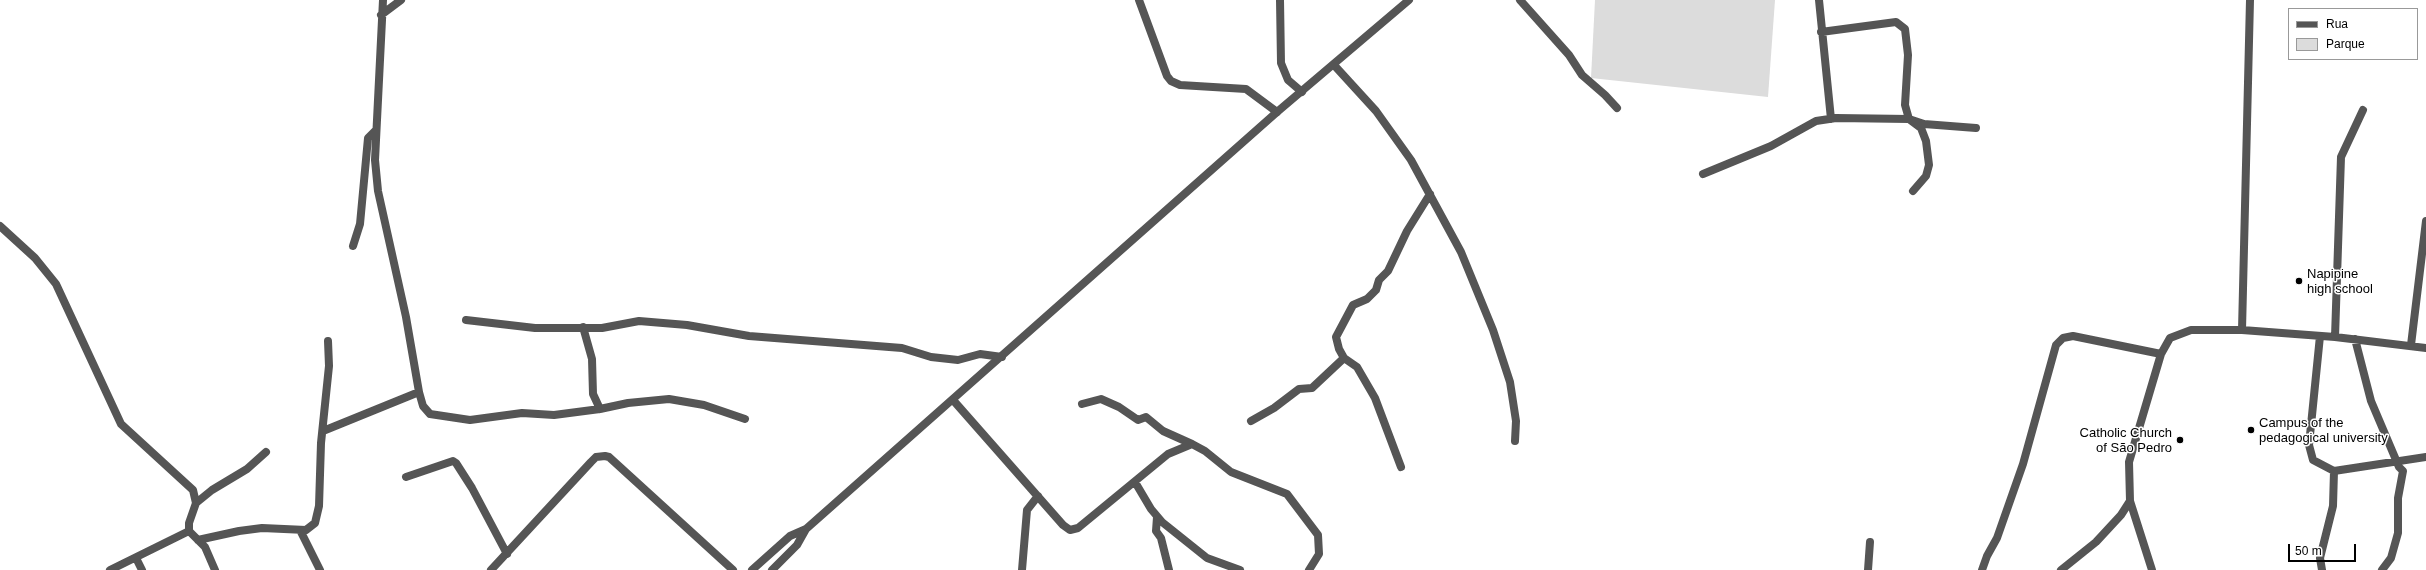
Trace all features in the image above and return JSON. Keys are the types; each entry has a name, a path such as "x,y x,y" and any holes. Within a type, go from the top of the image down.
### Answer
{"street":[{"path":"383,0 381,15 375,160 378,191 406,317 419,392 423,406 430,414 462,419 522,413 554,415 600,409 628,403 669,399 704,406 745,419"},
{"path":"381,15 401,0"},
{"path":"1139,0 1167,76 1171,81 1180,85 1246,89 1277,112"},
{"path":"1280,0 1281,63 1288,80 1302,92"},
{"path":"752,570 790,536 806,529 1277,112 1409,0"},
{"path":"1520,0 1569,55 1582,75 1605,95 1617,108"},
{"path":"1819,0 1821,32 1831,119"},
{"path":"2242,330 2250,0"},
{"path":"1821,32 1896,22 1905,29 1908,55 1905,105 1909,119 1921,128 1926,141 1929,165 1926,176 1913,190"},
{"path":"1334,65 1376,111 1411,160 1461,252 1502,356 1514,404 1515,441"},
{"path":"2335,337 2342,157 2363,110"},
{"path":"1703,174 1772,146 1816,121 1831,119 1909,119 1924,124 1976,128"},
{"path":"353,246 360,224 368,138 376,130"},
{"path":"1401,467 1369,386 1357,367 1344,358 1337,342 1337,331 1353,305 1366,299 1376,290 1379,280 1388,272 1411,225 1430,194"},
{"path":"2411,345 2426,221"},
{"path":"0,226 35,258 56,284 121,424 193,490 196,503"},
{"path":"466,320 535,328 615,327 639,321 687,325 757,337 902,348 931,357 958,360 980,354 1002,357"},
{"path":"583,327 592,359 593,394 600,409"},
{"path":"2152,570 2130,501 2129,462 2161,354 2170,338 2191,330 2242,330 2335,337 2426,348"},
{"path":"1982,570 1987,556 1997,538 2023,464 2056,345 2063,338 2073,336 2161,354"},
{"path":"2320,336 2310,445 2313,460 2334,471 2397,460 2426,457"},
{"path":"2355,339 2371,401 2399,466 2404,471 2398,498 2398,533 2391,558 2382,570"},
{"path":"198,540 239,530 262,528 306,530 315,523 319,506 323,431 329,366 328,341"},
{"path":"1251,421 1274,408 1299,389 1312,388 1344,358"},
{"path":"323,431 419,392"},
{"path":"1082,404 1101,399 1119,407 1138,420 1146,417 1163,431 1206,451 1231,472 1287,494 1318,536 1319,554 1309,570"},
{"path":"953,400 1063,525 1070,530 1078,528 1168,454 1192,444"},
{"path":"215,570 206,548 189,531 189,523 196,503 212,490 247,469 266,452"},
{"path":"491,570 591,462 596,457 605,456 609,457 733,570"},
{"path":"406,477 453,461 456,462 472,488 507,554"},
{"path":"2322,570 2320,558 2334,506 2334,471"},
{"path":"1135,482 1157,517 1207,558 1240,570"},
{"path":"1022,570 1027,510 1038,496"},
{"path":"2061,570 2096,542 2121,515 2130,501"},
{"path":"1157,517 1156,531 1161,538 1169,570"},
{"path":"772,570 797,545 806,529"},
{"path":"300,530 320,570"},
{"path":"110,570 189,531"},
{"path":"1868,570 1870,542"},
{"path":"136,558 142,570"}],"green space":[{"path":"1595,0 1775,0 1768,97 1591,78"}],"place":[{"name":"Napipine high school","path":"2299,281"},
{"name":"Campus of the pedagogical university","path":"2251,430"},
{"name":"Catholic Church of São Pedro","path":"2180,440"}]}
